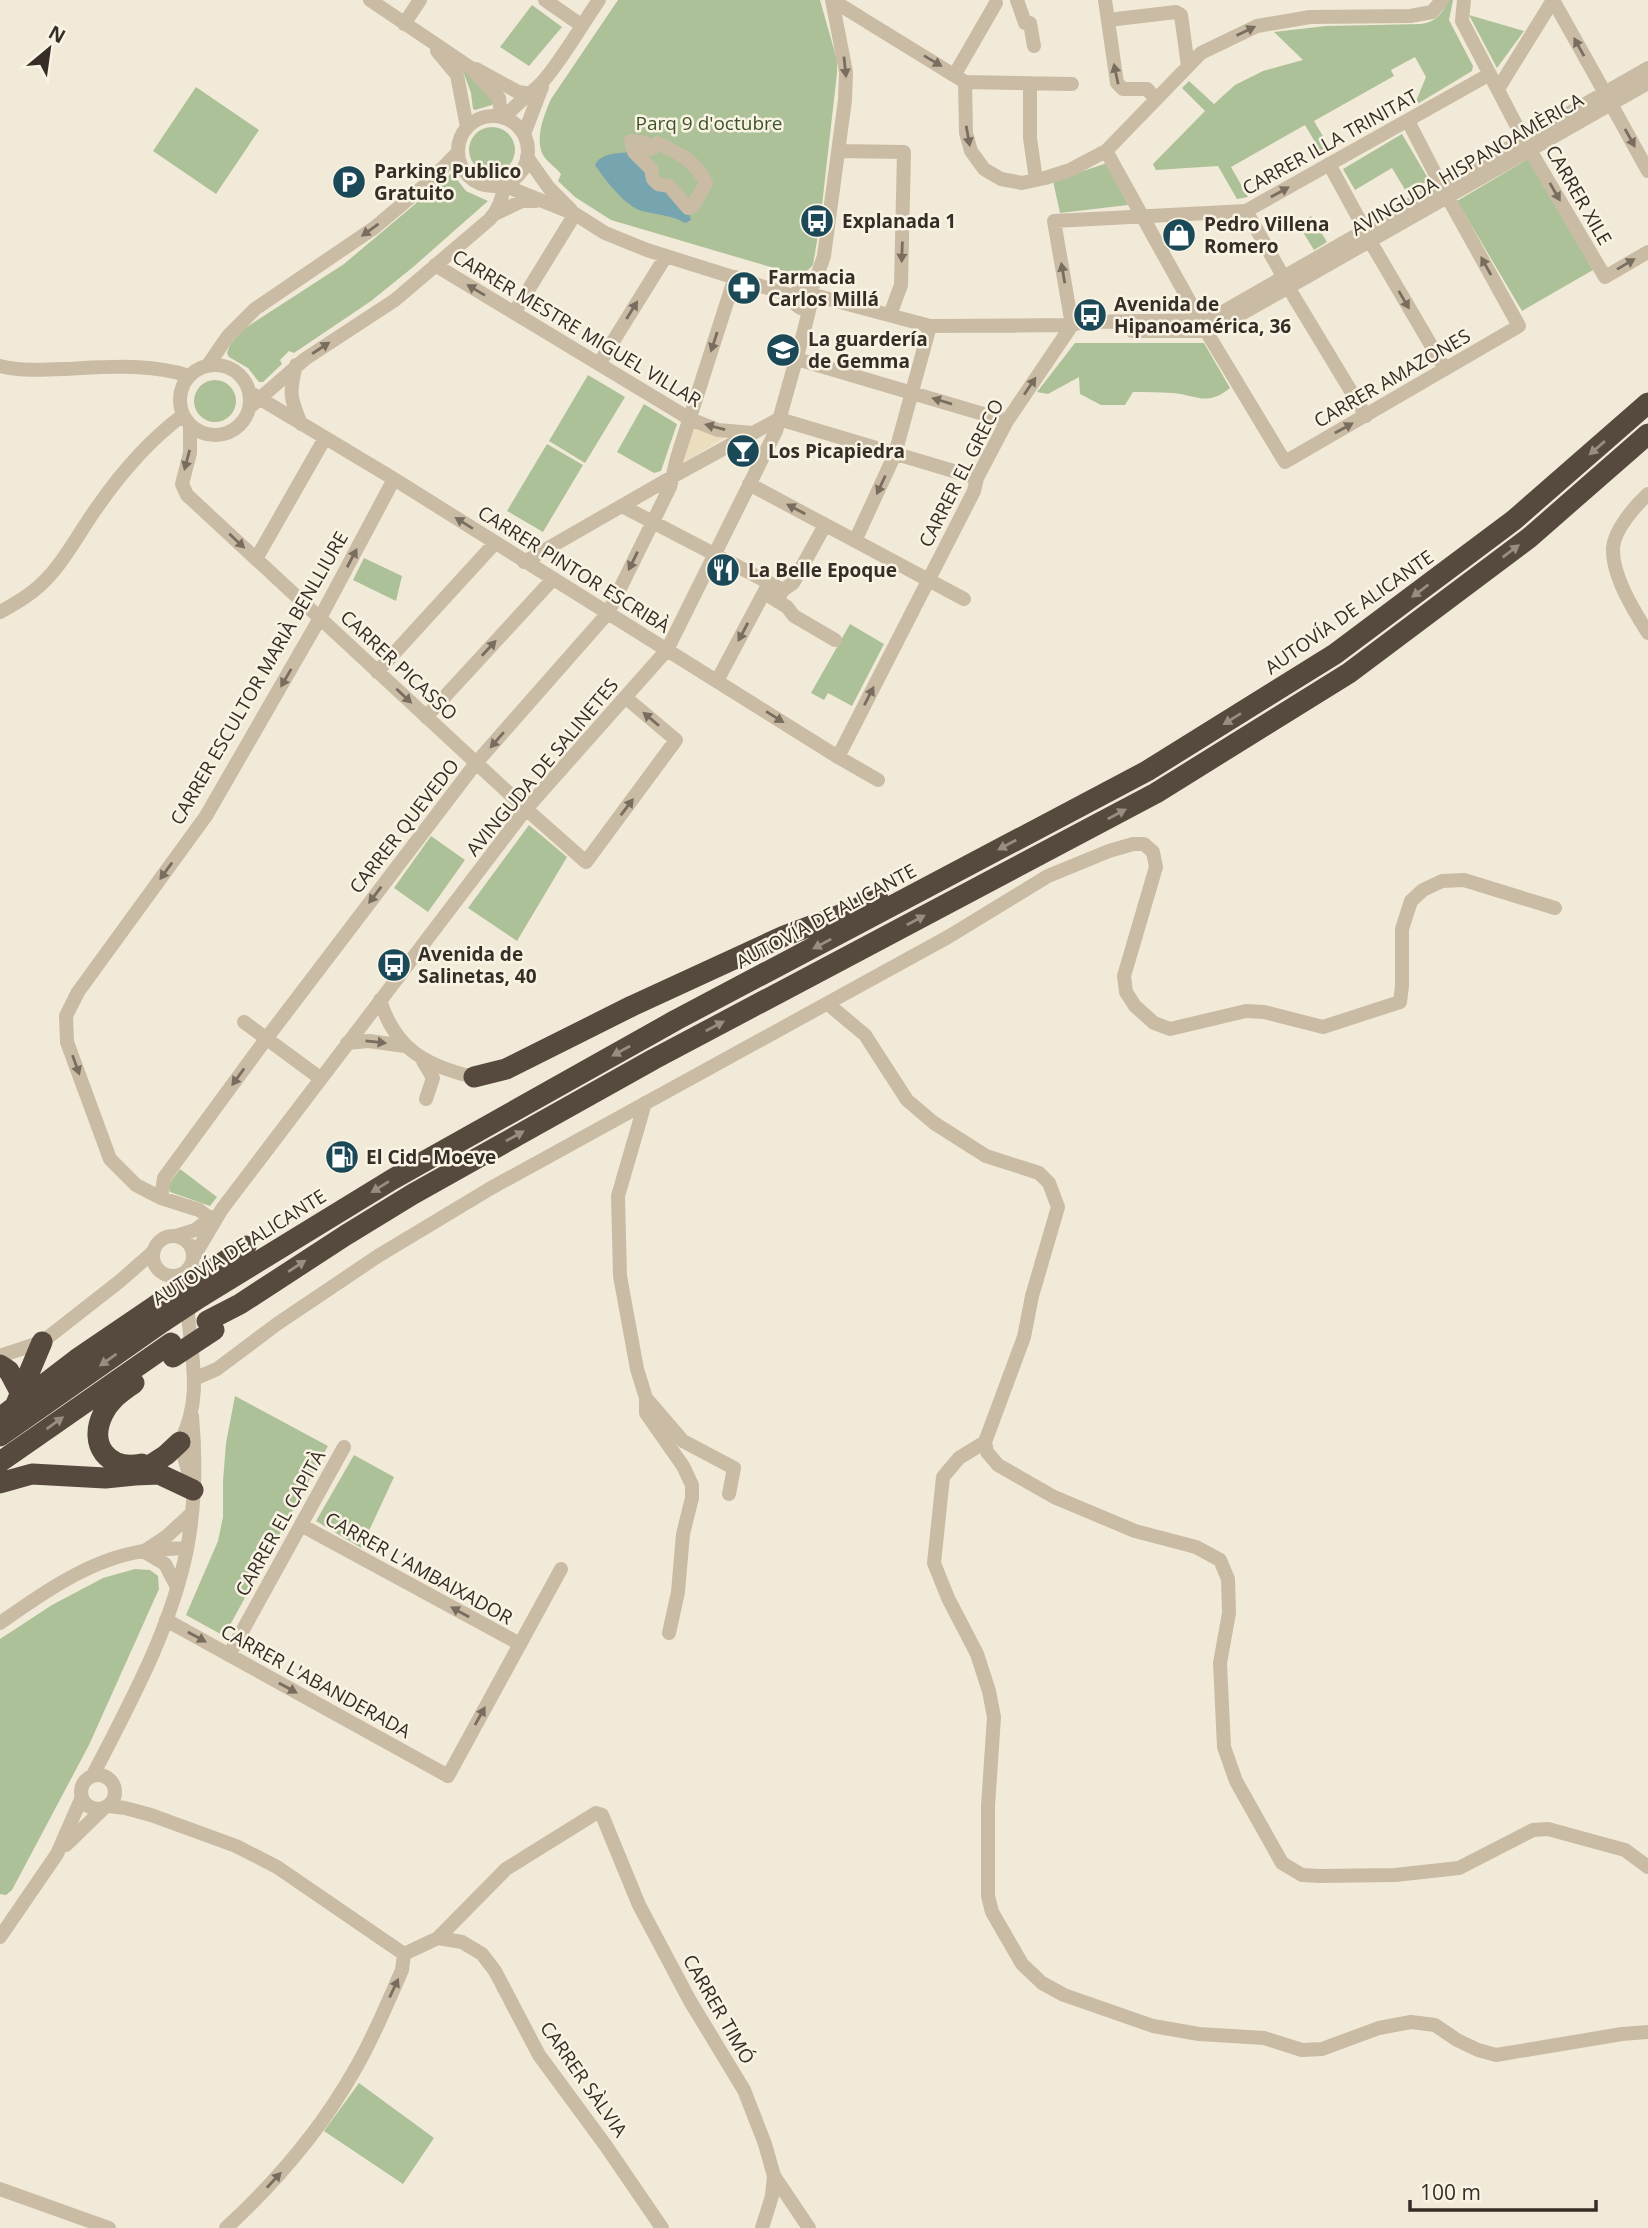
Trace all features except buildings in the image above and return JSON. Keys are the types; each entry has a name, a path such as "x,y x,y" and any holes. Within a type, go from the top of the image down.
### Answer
{"highway":[{"name":"AUTOVÍA DE ALICANTE","path":"0,1436 161,1312 195,1278 393,1179 676,1020 1147,771 1335,654 1514,520 1648,403"},
{"path":"0,1462 413,1194 618,1079 1167,786 1349,673 1529,538 1648,434"},
{"path":"474,1077 506,1069 632,1006 784,936 853,911 938,871 969,866"},
{"path":"195,1278 246,1246"},
{"path":"12,1405 77,1359 161,1312"},
{"path":"12,1405 33,1366 42,1342"},
{"path":"158,1461 125,1466 114,1462 103,1453 98,1441 98,1428 103,1413 116,1395 172,1350"},
{"path":"0,1365 9,1371 12,1405"},
{"path":"135,1475 158,1461 180,1442"},
{"path":"0,1483 32,1474 105,1478 159,1474 193,1490"}],"street":[{"path":"370,0 471,68 499,98 503,117"},
{"path":"404,24 420,0"},
{"path":"545,0 581,26"},
{"path":"503,117 546,78 599,0"},
{"path":"832,0 960,78 1072,84"},
{"name":"AVINGUDA DE SALINETES","path":"0,1356 42,1342 120,1281 153,1252 164,1238 195,1230 216,1214 526,809 667,650 776,431 797,359 805,297 815,282 824,256 839,151 846,72 832,0"},
{"path":"1017,0 1025,23 1030,23 1034,47"},
{"path":"1105,0 1117,83 1122,89 1147,89 1155,98"},
{"path":"996,3 960,78 966,132 971,151 984,169 1000,179 1023,183 1070,170 1106,151 1201,53 1257,26 1310,17 1410,16 1432,12 1442,0"},
{"name":"CARRER XILE","path":"1464,0 1462,20 1527,145 1605,277 1648,251"},
{"path":"1498,89 1553,0 1648,171"},
{"path":"1108,20 1176,12 1181,15 1188,66"},
{"path":"429,41 457,75 467,127"},
{"path":"471,68 480,70 518,92 531,94"},
{"name":"AVINGUDA HISPANOAMÈRICA","path":"1608,99 1648,68"},
{"name":"CARRER ILLA TRINITAT","path":"1074,325 1054,221 1246,211 1490,74"},
{"path":"524,134 546,78"},
{"path":"1030,83 1030,138 1036,180"},
{"name":"AVINGUDA HISPANOAMÈRICA","path":"575,214 605,233 666,256 805,297 930,326 1074,325 1084,330 1204,325 1608,99 1648,83"},
{"path":"483,117 503,117 515,124 524,134 527,145 526,164 517,176 504,184 482,184 465,172 460,163 460,138 467,127 483,117"},
{"path":"1408,121 1445,192"},
{"path":"631,141 645,143 651,149 657,144 695,164 706,183 694,206 688,208 669,186 659,184 653,179 651,169 634,152 631,141"},
{"path":"839,151 904,152 901,285 890,315"},
{"path":"1106,151 1204,325"},
{"path":"208,365 228,336 255,309 374,228 431,180 458,152"},
{"path":"527,157 549,188 575,214"},
{"path":"1329,164 1444,369"},
{"path":"504,184 575,214"},
{"path":"495,214 503,195 504,184"},
{"name":"CARRER AMAZONES","path":"1204,325 1285,462 1519,326 1445,192"},
{"path":"253,399 244,380 234,370 222,365 208,365 189,376 182,388 180,402 187,420 200,432 225,434 236,428 245,419 253,399 296,365 395,300 495,214 522,201 543,201"},
{"path":"1246,211 1366,416"},
{"path":"514,313 575,214"},
{"path":"599,364 666,256"},
{"name":"CARRER MESTRE MIGUEL VILLAR","path":"435,265 690,419 718,430 753,433"},
{"name":"CARRER QUEVEDO","path":"161,1198 164,1178 476,763 608,613 670,487 735,277"},
{"name":"CARRER EL GRECO","path":"838,757 1007,421 1074,325"},
{"path":"855,541 895,454 930,326"},
{"path":"797,359 1007,421"},
{"path":"296,365 291,385 291,400 301,424"},
{"path":"0,366 20,371 134,367 169,370 189,376"},
{"name":"CARRER PINTOR ESCRIBÀ","path":"253,399 394,479 878,780"},
{"path":"524,562 779,419 978,478"},
{"path":"0,612 34,591 58,566 108,494 134,462 170,425 187,420"},
{"name":"CARRER PICASSO","path":"187,420 190,453 182,484 187,495 586,862 676,740 625,697"},
{"path":"256,559 325,438"},
{"name":"CARRER ESCULTOR MARIÀ BENLLIURE","path":"216,1214 161,1198 136,1185 110,1159 67,1042 66,1016 78,992 206,816 320,618 394,479"},
{"path":"749,484 964,599"},
{"path":"1648,494 1622,524 1613,547 1617,570 1630,606 1648,633"},
{"path":"622,506 714,554 780,596 794,616 835,640"},
{"path":"780,596 793,583 825,525"},
{"path":"377,671 495,543"},
{"path":"426,717 553,579"},
{"path":"717,681 766,588"},
{"path":"194,1379 217,1368 378,1256 491,1188 828,1004 1048,876 1133,844 1144,844 1153,852 1156,867 1124,976 1126,992 1145,1017 1170,1028 1246,1011 1264,1012 1324,1027 1400,1002 1402,929 1411,901 1423,890 1442,881 1464,880 1555,908"},
{"path":"380,1000 386,1020 405,1046 423,1061 448,1072 474,1077"},
{"path":"828,1004 865,1035 907,1100 934,1123 986,1156 1039,1173 1049,1183 1058,1207 1032,1296 1024,1336 985,1442 986,1452 998,1465 1054,1497 1135,1531 1196,1547 1220,1560 1228,1579 1229,1613 1220,1663 1224,1747 1236,1781 1282,1863 1301,1875 1320,1876 1395,1875 1459,1868 1533,1830 1548,1829 1625,1850 1648,1867"},
{"path":"244,1022 320,1078"},
{"path":"347,1043 369,1041 405,1046"},
{"path":"423,1061 433,1078 426,1099"},
{"path":"645,1103 618,1196 620,1276 636,1369 646,1398 646,1413 683,1466 692,1485 692,1498 683,1534 678,1592 669,1633"},
{"name":"AVINGUDA DE SALINETES","path":"195,1278 216,1214"},
{"path":"176,1236 187,1241 193,1252 195,1278 191,1416 195,1446 187,1548 166,1620 121,1721 93,1775 81,1788 82,1797 86,1804 94,1808 125,1808 236,1846 277,1867 404,1954"},
{"path":"153,1252 155,1264 167,1274 183,1273 195,1278"},
{"path":"120,1281 148,1272 195,1278"},
{"path":"646,1398 683,1441 734,1468 729,1494"},
{"path":"191,1416 180,1442 193,1490"},
{"path":"985,1442 960,1458 943,1477 934,1563 948,1598 977,1654 994,1717 988,1839 988,1896 992,1912 1022,1964 1042,1983 1153,2026 1199,2034 1264,2038 1301,2050 1322,2049 1379,2028 1411,2022 1435,2025 1467,2045 1496,2054 1648,2032"},
{"name":"CARRER EL CAPITÀ","path":"229,1655 344,1447"},
{"path":"143,1551 167,1536 191,1514"},
{"name":"CARRER L'AMBAIXADOR","path":"301,1525 520,1644"},
{"path":"0,1623 51,1588 96,1566 131,1553 187,1548"},
{"path":"143,1551 165,1564 177,1587"},
{"path":"520,1644 561,1569"},
{"name":"CARRER L'ABANDERADA","path":"166,1620 448,1776 520,1644"},
{"path":"0,1937 6,1919 57,1854 115,1796 111,1759 121,1721"},
{"path":"93,1775 107,1777 114,1786 151,1815"},
{"path":"57,1854 82,1797"},
{"name":"CARRER TIMÓ","path":"438,1938 506,1869 596,1813 603,1815 639,1905 690,2001 744,2090 765,2144 774,2176 772,2196 762,2228"},
{"path":"404,1954 438,1938"},
{"name":"CARRER SÀLVIA","path":"438,1938 462,1942 482,1954 495,1971 539,2055 663,2228"},
{"path":"226,2228 298,2154 333,2107 356,2068 402,1970 404,1954"},
{"path":"774,2176 809,2228"},
{"path":"0,2189 109,2228"}],"green space":[{"name":"Parq 9 d'octubre","path":"618,0 820,0 837,60 837,73 820,223 813,265 807,271 784,271 611,220 575,197 558,181 561,174 545,158 540,144 545,113 551,99"},
{"path":"1448,0 1453,0 1449,20 1473,66 1472,71 1414,106 1426,77 1415,57 1391,70 1394,76 1314,121 1331,150 1322,154 1305,125 1231,167 1248,197 1237,199 1218,166 1156,170 1153,164 1205,111 1182,88 1189,81 1214,104 1235,85 1263,71 1303,60 1274,32 1326,26 1421,24 1438,16"},
{"path":"532,5 562,27 529,66 500,47"},
{"path":"1469,15 1524,31 1497,68"},
{"path":"465,70 494,102 492,105 473,109 471,93 463,71"},
{"path":"196,87 259,130 216,194 153,151"},
{"path":"492,127 508,134 515,150 508,166 492,173 476,166 469,150 476,134"},
{"path":"1402,134 1429,180 1407,193 1392,168 1355,190 1343,169"},
{"path":"1528,159 1593,270 1522,311 1457,201"},
{"path":"1107,163 1128,205 1060,213 1053,181"},
{"path":"452,173 466,191 488,201 412,268 371,301 294,353 289,351 280,360 282,364 263,382 259,382 248,368 229,357 227,353 230,345 242,330 344,264"},
{"path":"1311,216 1327,242 1314,250 1298,224"},
{"path":"1075,343 1204,343 1230,388 1222,394 1208,398 1172,393 1133,392 1125,405 1101,405 1080,394 1079,377 1048,394 1037,392"},
{"path":"588,375 625,397 585,463 549,441"},
{"path":"215,380 230,386 236,401 230,416 215,422 200,416 194,401 200,386"},
{"path":"644,404 677,424 661,471 654,473 617,452"},
{"path":"547,444 583,465 543,532 507,511"},
{"path":"364,558 402,576 396,601 353,580"},
{"path":"850,624 884,644 852,706 828,693 824,700 811,693"},
{"path":"529,825 567,857 517,941 468,908"},
{"path":"431,836 465,860 428,912 394,888"},
{"path":"180,1169 217,1197 210,1206 170,1192 168,1185"},
{"path":"235,1396 328,1446 224,1636 186,1615 218,1541 223,1517 226,1443"},
{"path":"354,1455 394,1477 361,1548 316,1521"},
{"path":"135,1569 150,1570 158,1576 159,1589 89,1745 12,1890 6,1895 0,1894 0,1639 52,1605 103,1578"},
{"path":"359,2083 434,2138 403,2184 324,2131"}],"shaded area":[{"path":"693,426 726,437 681,464"}],"water":[{"path":"634,152 689,213 691,220 685,223 642,211 629,204 595,165 606,155"}],"place":[{"name":"Parking Publico Gratuito","path":"349,182"},
{"name":"Explanada 1","path":"817,221"},
{"name":"Pedro Villena Romero","path":"1179,235"},
{"name":"Farmacia Carlos Millá","path":"744,288"},
{"name":"Avenida de Hipanoamérica, 36","path":"1090,315"},
{"name":"La guardería de Gemma","path":"783,350"},
{"name":"Los Picapiedra","path":"743,451"},
{"name":"La Belle Epoque","path":"723,570"},
{"name":"Avenida de Salinetas, 40","path":"394,965"},
{"name":"El Cid - Moeve","path":"342,1157"}]}
